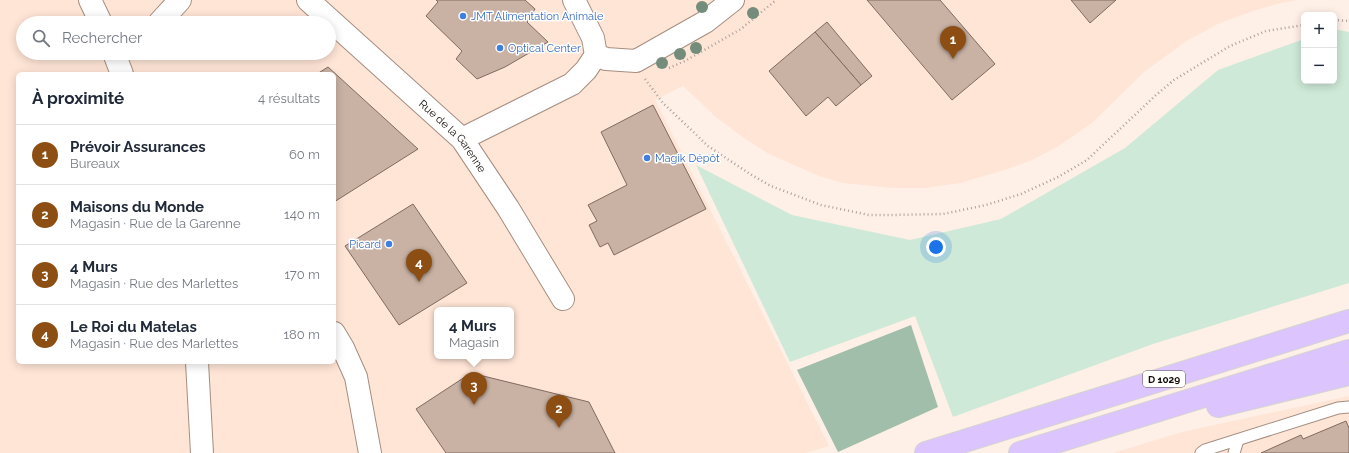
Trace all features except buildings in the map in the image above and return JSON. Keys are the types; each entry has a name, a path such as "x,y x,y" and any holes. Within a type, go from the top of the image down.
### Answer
{"main road":[{"name":"D 1029","path":"926,453 1349,321"},
{"name":"D 1029","path":"1020,453 1349,351"},
{"path":"1020,453 1349,374"}],"street":[{"path":"90,0 98,16"},
{"path":"165,16 180,0"},
{"name":"Rue de la Garenne","path":"308,0 326,16"},
{"path":"462,139 572,84 586,70 596,55 593,38 574,0"},
{"path":"596,55 606,59 636,61 705,22 733,0"},
{"name":"Rue de la Garenne","path":"336,25 462,139 508,208 563,299"},
{"path":"336,336 344,348 356,377 370,453"},
{"path":"197,364 202,453"}],"lane":[{"path":"1201,453 1205,450 1338,408 1349,407"},
{"path":"1234,453 1238,440"}],"path":[{"path":"1337,20 1349,22"},
{"path":"636,61 645,79 663,103 696,136 723,158 772,186 821,205 869,214 890,216 943,214 986,205 1021,194 1058,177 1086,160 1156,94 1180,77 1230,46 1266,31 1301,25"}],"shaded area":[{"path":"0,0 1297,0 1256,10 1220,23 1188,40 1144,72 1092,123 1057,147 1032,160 1011,168 960,183 924,188 894,188 843,183 819,176 769,154 717,118 683,86 655,100 829,446 806,453 0,453"},
{"path":"1349,396 1349,453 1113,453 1182,432"}],"green space":[{"path":"1337,30 1349,32 1349,283 1153,344 953,417 915,316 790,362 696,165 792,215 910,240 1001,219 1125,148 1218,70 1301,40 1301,84 1337,84"},
{"path":"911,325 938,407 838,452 797,370"}],"place":[{"name":"JMT Alimentation Animale","path":"463,16"},
{"name":"Optical Center","path":"500,48"},
{"name":"Prévoir Assurances","path":"953,59"},
{"name":"Magik Dépôt","path":"647,158"},
{"name":"Picard","path":"389,244"},
{"name":"Le Roi du Matelas","path":"419,282"},
{"name":"4 Murs","path":"474,405"},
{"name":"Maisons du Monde","path":"559,428"}]}
